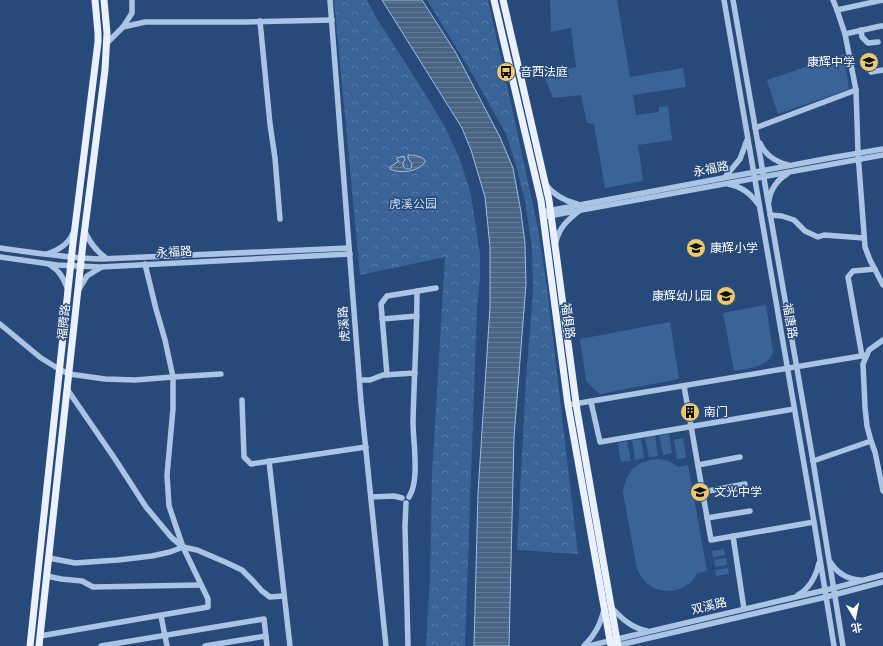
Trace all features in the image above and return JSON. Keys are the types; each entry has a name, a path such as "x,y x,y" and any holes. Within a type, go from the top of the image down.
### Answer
{"main road":[{"name":"福腾路","path":"30,646 70,266 98,42 95,0"},
{"name":"福腾路","path":"39,646 78,291 104,77 108,33 104,0"},
{"name":"福俱路","path":"494,0 541,202 568,405 615,644"},
{"name":"福俱路","path":"503,0 550,213 576,404 608,608"}],"street":[{"path":"107,43 124,27 132,13 132,0"},
{"name":"虎溪路","path":"330,0 360,380 386,646"},
{"name":"福唐路","path":"724,0 834,646"},
{"name":"福唐路","path":"733,0 797,367 843,646"},
{"path":"833,0 845,34 856,90 858,153 866,251 883,285"},
{"path":"837,10 883,0"},
{"path":"124,27 145,22 260,22 332,20"},
{"path":"260,22 280,219"},
{"path":"845,34 883,26"},
{"path":"861,30 862,37 868,43 878,42"},
{"path":"871,72 883,70"},
{"path":"755,128 856,90"},
{"path":"757,138 766,153 781,163 789,165"},
{"path":"748,139 740,159 725,180 749,194 759,206"},
{"name":"永福路","path":"543,214 754,175 763,170 789,165 883,149"},
{"name":"永福路","path":"754,175 764,177 883,155"},
{"path":"769,205 769,197 772,190 778,181 790,172"},
{"path":"545,185 557,195 580,207 569,218 558,234 555,247"},
{"path":"770,214 794,220 805,230 818,236 824,234 864,238"},
{"path":"46,255 63,246 70,239 74,231"},
{"path":"85,232 92,245 106,258"},
{"name":"永福路","path":"0,248 71,258 350,251"},
{"name":"永福路","path":"0,256 70,266 102,267 350,251"},
{"path":"46,263 60,273 68,290"},
{"path":"40,636 208,607 208,599 182,547 169,506 167,475 173,409 173,377 145,264"},
{"path":"78,291 87,276 93,271 102,267"},
{"path":"874,269 853,271 848,278 864,355 863,364 867,426 878,463 883,492"},
{"path":"387,375 381,304 387,296 436,288"},
{"path":"371,497 394,496 404,501 409,501 409,497 412,492 415,462 413,423 417,291"},
{"path":"382,319 417,316"},
{"path":"0,324 41,358 69,374 135,380 221,374"},
{"path":"568,405 864,355 883,340"},
{"path":"360,380 370,380 383,375 415,373"},
{"path":"684,386 711,540 814,522"},
{"path":"67,388 115,458 146,507 172,538 182,547 197,550 242,570 262,592 270,597 284,596"},
{"path":"242,400 244,457 251,464 366,447"},
{"path":"591,402 600,442 794,409"},
{"path":"813,461 871,441"},
{"path":"698,465 740,457"},
{"path":"878,463 883,459"},
{"path":"270,461 290,646"},
{"path":"703,492 745,484"},
{"path":"404,501 408,646"},
{"path":"707,518 750,511"},
{"path":"732,536 744,609"},
{"path":"49,558 75,563 118,560 152,556 170,552 182,547"},
{"path":"829,560 840,574 853,580 862,581"},
{"path":"795,597 804,592 814,579 820,561"},
{"name":"双溪路","path":"615,644 650,631 883,575"},
{"path":"47,576 61,579 82,580 93,587 201,585"},
{"name":"双溪路","path":"589,646 615,644 651,638 835,595 883,582"},
{"path":"584,646 599,627 608,608 631,625 650,631"},
{"path":"161,616 167,646"},
{"path":"101,646 264,619 267,646"},
{"path":"208,646 266,636"},
{"path":"638,646 651,638"}],"green space":[{"name":"虎溪公园","path":"334,0 367,0 376,17 445,127 459,157 471,194 480,255 480,279 477,308 465,646 426,646 430,578 432,474 445,257 360,275"},
{"path":"427,0 488,0 537,224 547,287 578,554 517,550 526,379 533,291 532,248 525,201 506,134 473,75"},
{"path":"550,0 617,0 630,77 683,68 686,87 633,95 636,115 659,112 659,107 668,106 672,140 638,145 643,181 605,188 594,124 587,123 581,95 553,98 543,73 576,67 571,28 551,32"},
{"path":"844,54 849,89 778,114 767,80"},
{"path":"766,305 773,352 767,361 762,364 751,368 734,371 723,313"},
{"path":"670,322 679,379 600,394 586,381 580,339"},
{"path":"669,434 672,453 663,455 659,436"},
{"path":"655,436 658,456 649,457 645,438"},
{"path":"683,438 686,458 677,459 674,440"},
{"path":"641,439 644,458 635,460 632,440"},
{"path":"627,441 631,461 621,462 618,443"},
{"path":"659,459 669,461 678,467 688,465 707,571 697,573 688,585 672,591 656,589 651,586 644,580 637,569 623,492 627,478 634,468 644,462"},
{"path":"724,549 725,555 713,557 712,551"},
{"path":"726,558 727,565 715,567 714,560"},
{"path":"728,568 729,574 716,576 715,570"}],"shaded area":[{"path":"382,0 422,0 456,53 500,137 513,168 525,244 526,284 514,437 509,646 474,646 478,493 490,307 490,247 485,197 471,150 462,128"},
{"path":"408,155 419,157 425,160 425,162 418,168 404,172 390,169 390,167 399,161 397,158 404,156 405,160 403,162 403,166 407,169 411,168 412,163 408,159"}],"place":[{"name":"康辉中学","path":"869,62"},
{"name":"音西法庭","path":"506,72"},
{"name":"康辉小学","path":"696,248"},
{"name":"康辉幼儿园","path":"726,296"},
{"name":"南门","path":"690,412"},
{"name":"文光中学","path":"700,492"}]}
